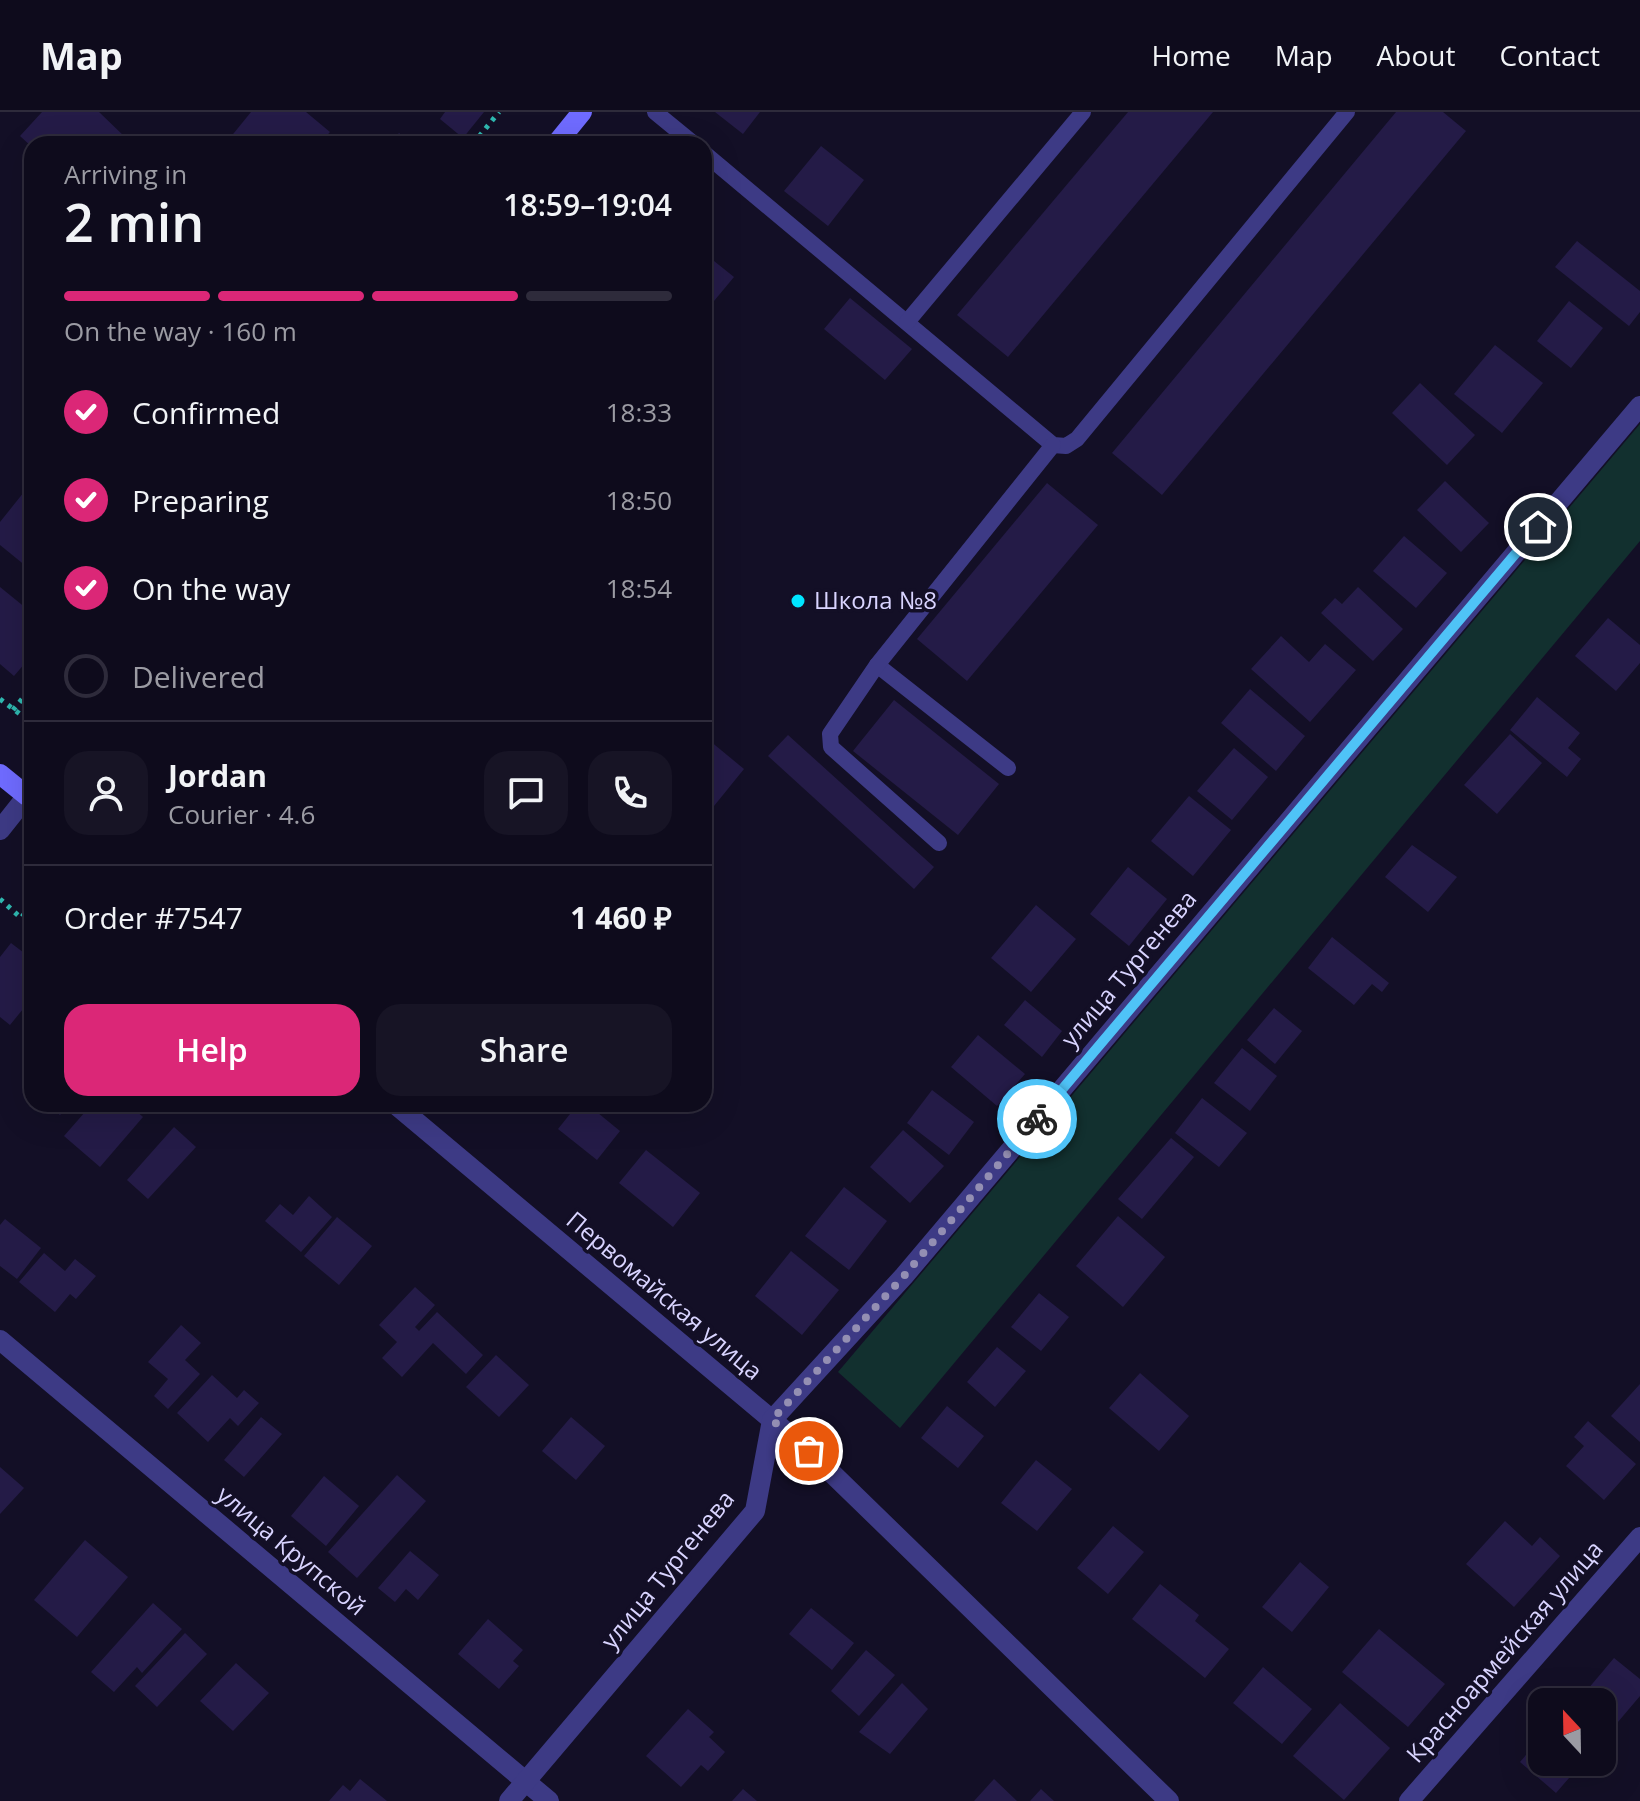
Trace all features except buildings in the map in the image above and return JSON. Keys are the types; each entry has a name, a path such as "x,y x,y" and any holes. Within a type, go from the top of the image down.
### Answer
{"main road":[{"path":"562,136 582,112"},
{"path":"0,774 24,791"}],"street":[{"name":"улица Тургенева","path":"509,1801 755,1511 772,1420 904,1276 1640,406"},
{"path":"0,830 24,802"},
{"name":"Первомайская улица","path":"405,1112 809,1451 1169,1801"},
{"name":"улица Крупской","path":"0,1340 549,1801"},
{"name":"Красноармейская улица","path":"1409,1801 1640,1537"}],"lane":[{"path":"655,112 684,136"},
{"path":"907,322 1083,112"},
{"path":"712,160 1053,445 1066,446 1077,439 1347,112"},
{"path":"939,843 831,747 830,734 877,665 1053,445"},
{"path":"877,665 1008,768"}],"path":[{"path":"480,136 499,112"},
{"path":"13,710 24,697"},
{"path":"0,699 24,718"},
{"path":"0,899 21,918 24,914"}],"green space":[{"path":"1640,424 1640,541 900,1428 838,1372"}],"way so far":[{"path":"809,1451 772,1420 904,1276 1037,1119"}],"place":[{"name":"Школа №8","path":"798,601"}],"route":[{"path":"1037,1119 1538,527"}]}
